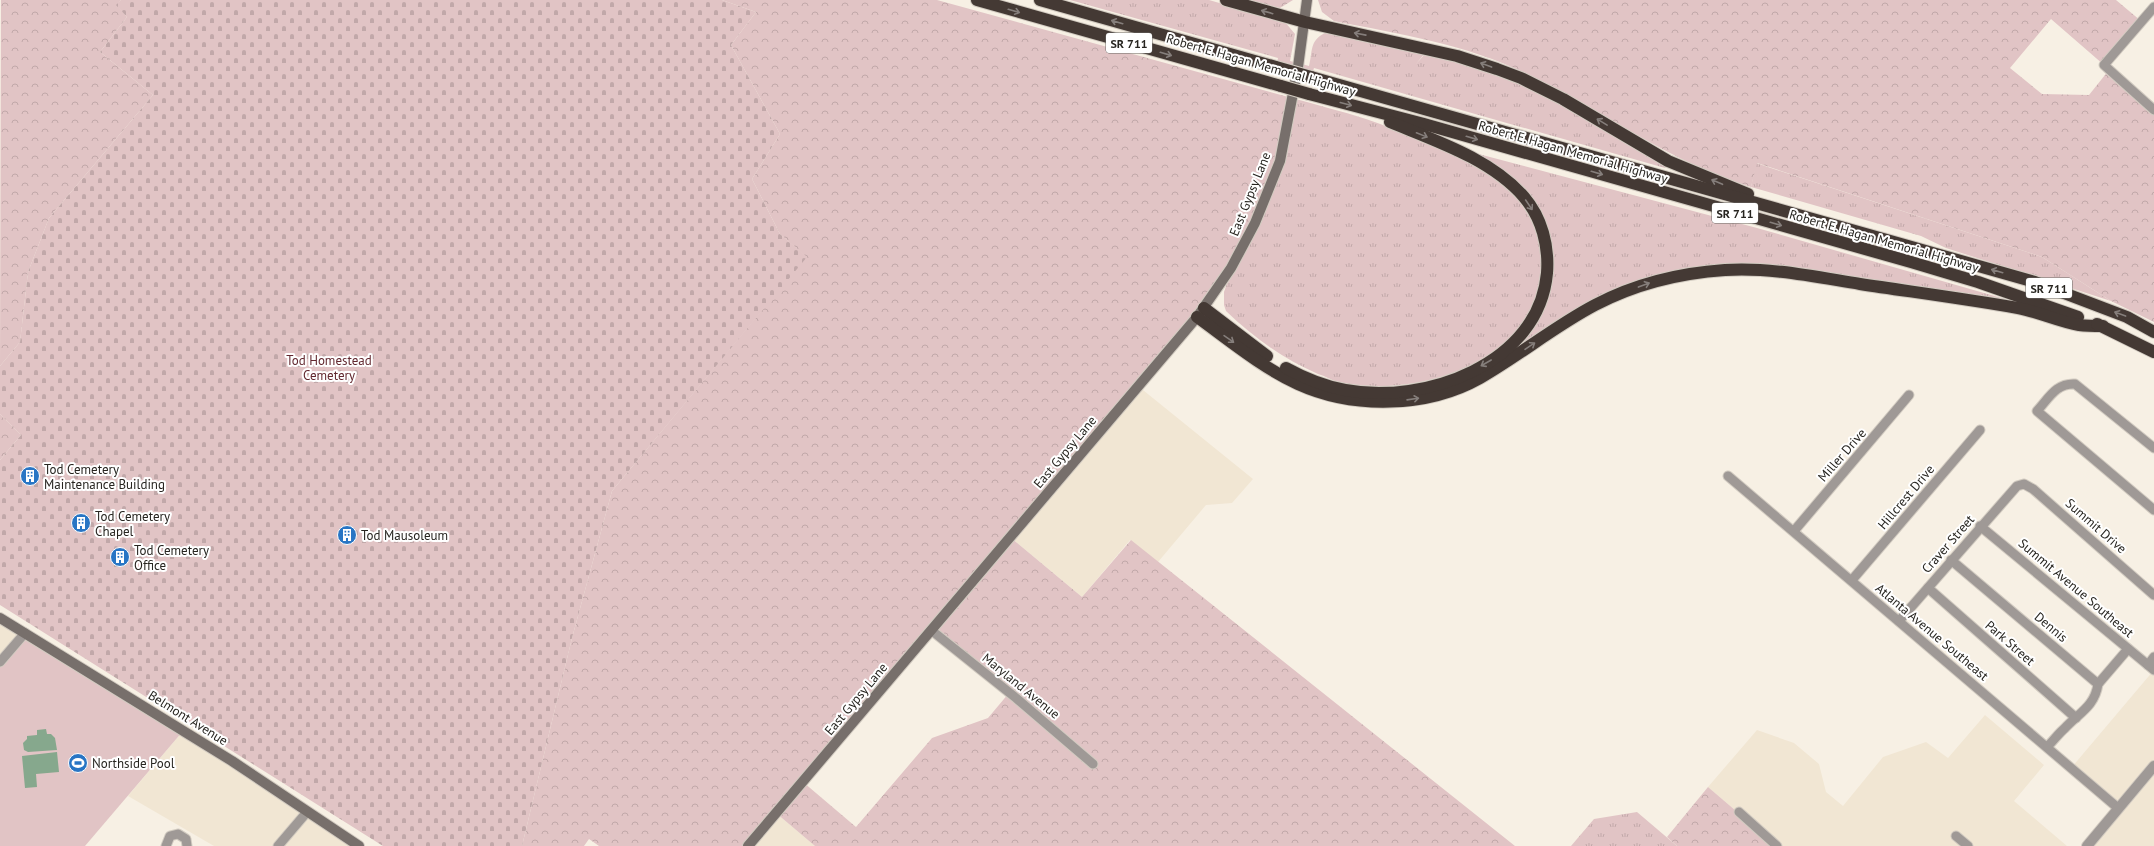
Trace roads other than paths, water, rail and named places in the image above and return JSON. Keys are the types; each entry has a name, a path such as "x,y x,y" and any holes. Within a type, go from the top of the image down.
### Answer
{"highway":[{"name":"Robert E. Hagan Memorial Highway","path":"977,0 1941,271 2045,305 2103,326 2154,352"},
{"name":"Robert E. Hagan Memorial Highway","path":"1040,0 2035,282 2127,317 2154,332"},
{"path":"1226,0 1305,22 1450,54 1497,69 1521,78 1563,99 1668,161 1731,188 1914,242 1940,255"},
{"path":"1200,312 1272,360 1299,375 1339,389 1368,393 1394,392 1446,383 1490,361 1507,349 1522,335 1534,318 1546,284 1547,250 1544,233 1536,215 1524,197 1482,164 1437,141 1390,122 1374,112"},
{"path":"1200,312 1275,372 1297,384 1327,395 1368,401 1412,399 1432,396 1455,389 1478,379 1595,305 1652,282 1712,271 1764,270 1802,275 2021,309 2078,325 2103,326"}],"main road":[{"name":"East Gypsy Lane","path":"748,846 1200,312 1231,268 1255,223 1280,161 1305,22 1307,0"},
{"name":"Belmont Avenue","path":"0,618 232,761 358,846"}],"street":[{"path":"2154,7 2104,65 2154,110"},
{"path":"2154,448 2075,384 2065,383 2056,390 2037,410 2154,510"},
{"name":"Miller Drive","path":"1794,532 1909,396"},
{"name":"Hillcrest Drive","path":"1852,580 1980,430"},
{"name":"Atlanta Avenue Southeast","path":"1728,476 2048,746 2118,808"},
{"name":"Summit Drive","path":"2017,486 2024,484 2033,489 2154,595"},
{"name":"Craver Street","path":"1899,621 1980,526 2017,486"},
{"name":"Summit Avenue Southeast","path":"1980,526 2151,668"},
{"name":"Dennis","path":"1951,560 2098,684"},
{"name":"Park Street","path":"1928,588 2076,718"},
{"name":"Maryland Avenue","path":"931,630 1016,698 1093,764"},
{"path":"0,662 25,633"},
{"path":"2048,746 2089,707 2097,694 2098,684 2128,649"},
{"path":"2151,668 2154,657"},
{"path":"2087,846 2154,766"},
{"path":"278,846 307,812"},
{"path":"1739,812 1777,846"},
{"path":"166,846 170,836 178,834 186,839 187,846"},
{"path":"1956,836 1968,846"}],"place":[{"name":"Tod Cemetery Maintenance Building","path":"30,476"},
{"name":"Tod Cemetery Chapel","path":"81,523"},
{"name":"Tod Mausoleum","path":"347,535"},
{"name":"Tod Cemetery Office","path":"120,557"},
{"name":"Northside Pool","path":"78,763"}],"park label":[{"name":"Tod Homestead Cemetery","path":"329,368"}]}
